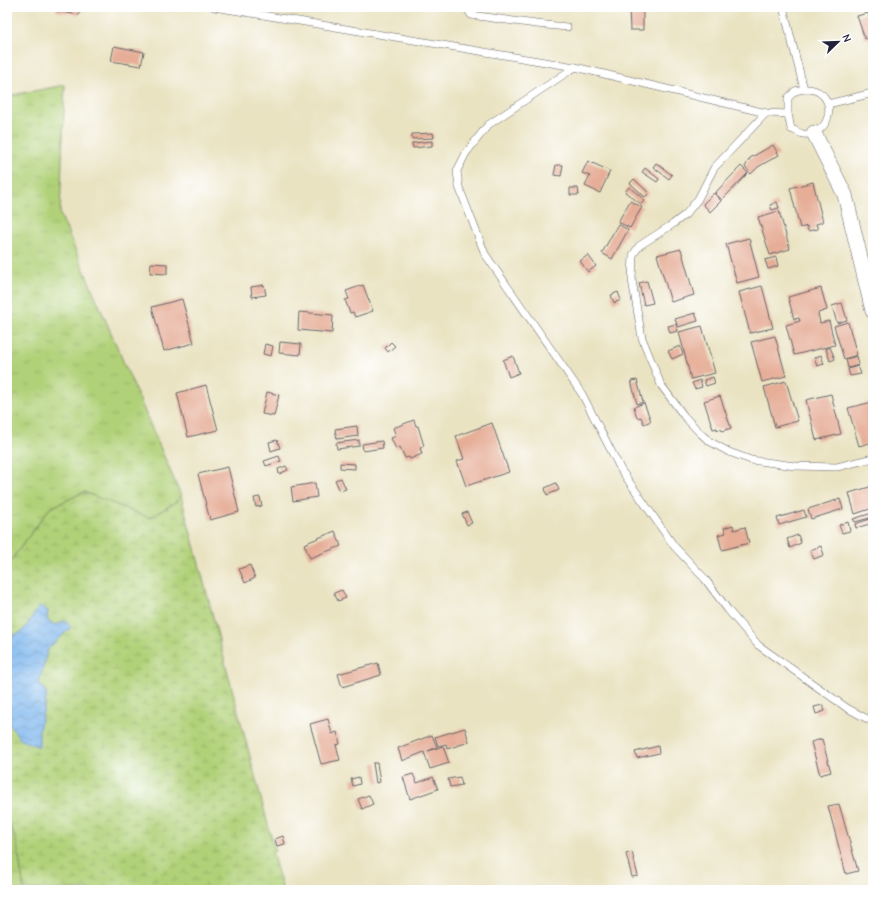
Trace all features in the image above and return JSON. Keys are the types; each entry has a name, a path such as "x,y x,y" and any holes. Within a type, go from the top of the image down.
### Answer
{"street":[{"path":"814,133 845,195 873,311"}],"lane":[{"path":"214,7 576,68 766,113 788,114"},
{"path":"466,7 471,15 536,24 567,26"},
{"path":"783,7 804,88"},
{"path":"576,68 488,124 466,153 458,171 459,187 485,254 582,394 621,470 674,546 705,579 728,610 758,645 847,708 873,722"},
{"path":"804,88 814,90 823,95 828,104 829,116 824,126 814,133 802,134 792,129 788,114 788,98 795,91 804,88"},
{"path":"828,104 873,92"},
{"path":"766,113 714,168 698,198 686,214 639,246 633,255 632,280 642,338 661,385 684,416 709,441 729,452 751,460 795,466 837,467 873,458"}],"green space":[{"path":"65,85 60,214 181,496 173,504 149,518 84,492 49,509 10,562 7,570 7,96"},
{"path":"84,492 149,518 173,504 181,496 275,851 272,852 283,890 24,890 17,844 7,817 7,570 10,562 49,509"},
{"path":"7,817 17,844 24,890 7,890"}],"water":[{"path":"40,606 48,611 47,620 55,625 65,621 71,627 48,649 39,683 47,694 39,730 39,747 21,740 7,721 7,637 22,632"}],"building":[{"path":"57,7 81,7 79,15 56,11"},
{"path":"629,7 643,7 643,30 630,30"},
{"path":"868,13 873,27 873,36 865,39 857,16"},
{"path":"114,46 144,52 141,66 111,61"},
{"path":"433,133 434,138 412,139 412,134"},
{"path":"432,141 432,146 413,148 412,143"},
{"path":"773,145 779,155 758,167 751,174 745,167 750,158"},
{"path":"588,161 610,171 600,193 585,186 590,176 582,173"},
{"path":"656,163 672,175 669,179 653,167"},
{"path":"556,165 563,165 561,176 554,175"},
{"path":"741,166 748,173 722,200 715,193"},
{"path":"645,168 659,179 657,182 642,172"},
{"path":"634,179 649,193 645,197 630,183"},
{"path":"813,182 823,222 816,224 818,229 808,231 807,226 800,228 790,188"},
{"path":"629,187 645,200 641,204 625,192"},
{"path":"570,188 578,188 579,195 570,195"},
{"path":"714,193 721,201 710,212 703,204"},
{"path":"630,201 642,207 630,228 618,222"},
{"path":"777,202 779,208 772,210 770,205"},
{"path":"779,211 790,249 770,255 758,217"},
{"path":"618,224 628,230 612,259 602,253"},
{"path":"749,238 759,277 737,283 726,244"},
{"path":"681,249 694,295 671,302 657,255"},
{"path":"588,255 596,266 588,272 580,261"},
{"path":"776,257 778,266 768,269 765,260"},
{"path":"151,263 167,264 167,274 150,273"},
{"path":"647,281 653,303 644,305 639,283"},
{"path":"264,285 266,295 252,297 251,287"},
{"path":"363,285 373,311 355,317 353,312 350,313 345,300 349,299 346,291"},
{"path":"762,286 773,328 750,333 739,292"},
{"path":"821,288 827,310 818,313 820,323 829,321 835,345 794,355 786,325 800,321 799,318 794,319 788,297"},
{"path":"618,292 621,300 614,303 611,295"},
{"path":"182,299 194,343 164,351 152,307"},
{"path":"842,303 847,320 837,323 832,306"},
{"path":"299,312 333,315 332,333 298,330"},
{"path":"695,313 698,321 678,327 675,319"},
{"path":"848,322 857,355 844,359 834,326"},
{"path":"676,324 678,331 670,333 668,326"},
{"path":"702,326 715,373 691,379 679,332"},
{"path":"775,336 786,376 762,382 751,342"},
{"path":"280,342 301,344 300,355 279,353"},
{"path":"391,342 395,346 388,352 385,348"},
{"path":"265,344 273,346 271,356 263,354"},
{"path":"680,346 683,354 672,359 668,351"},
{"path":"830,347 835,359 830,361 826,349"},
{"path":"821,355 824,364 817,366 814,358"},
{"path":"513,356 519,373 509,377 503,360"},
{"path":"857,356 859,365 848,368 846,359"},
{"path":"858,366 861,374 850,376 848,369"},
{"path":"713,377 715,383 706,386 704,380"},
{"path":"637,380 643,402 637,404 631,381"},
{"path":"700,380 702,387 695,389 692,383"},
{"path":"786,381 798,421 775,427 764,387"},
{"path":"206,385 218,430 188,437 177,393"},
{"path":"267,392 279,395 274,416 262,414"},
{"path":"831,394 841,434 816,440 806,400"},
{"path":"720,396 731,428 722,431 721,429 717,430 717,428 713,429 704,401"},
{"path":"872,402 873,442 859,446 848,408"},
{"path":"644,403 651,421 644,424 641,417 637,418 634,407"},
{"path":"414,420 416,426 418,426 424,446 420,448 422,454 410,459 409,457 405,458 400,447 396,449 391,438 396,436 393,428"},
{"path":"492,423 509,472 466,486 457,461 464,459 456,436"},
{"path":"357,426 358,436 337,439 335,429"},
{"path":"277,440 280,448 271,451 269,442"},
{"path":"359,440 359,446 337,449 336,443"},
{"path":"382,441 383,448 363,451 362,444"},
{"path":"279,456 281,461 266,466 264,461"},
{"path":"340,463 355,464 355,469 340,468"},
{"path":"286,466 288,470 279,474 278,469"},
{"path":"228,467 239,512 210,520 198,474"},
{"path":"341,478 346,489 340,491 335,480"},
{"path":"315,483 317,497 293,501 291,487"},
{"path":"556,483 559,490 547,495 545,488"},
{"path":"873,486 873,508 855,514 849,493"},
{"path":"260,497 262,506 256,507 254,498"},
{"path":"840,499 843,509 811,519 808,509"},
{"path":"804,510 806,517 779,525 777,518"},
{"path":"467,512 472,523 467,525 462,514"},
{"path":"872,513 873,517 855,522 853,519"},
{"path":"873,518 873,523 856,528 855,524"},
{"path":"848,522 850,531 842,533 839,525"},
{"path":"733,525 734,530 745,527 749,543 722,550 718,535 726,533 724,528"},
{"path":"335,531 341,546 310,558 304,544"},
{"path":"798,535 801,543 790,548 787,539"},
{"path":"821,546 824,555 814,559 810,550"},
{"path":"250,565 255,578 245,583 239,569"},
{"path":"342,590 346,598 338,601 334,593"},
{"path":"378,663 381,675 342,687 338,674"},
{"path":"823,705 825,711 816,714 814,707"},
{"path":"328,719 332,734 337,732 340,744 336,745 340,760 321,764 310,724"},
{"path":"465,728 469,742 447,749 446,744 438,746 435,737"},
{"path":"432,735 437,747 428,751 443,746 449,763 430,769 424,752 402,761 398,748"},
{"path":"822,739 831,772 820,775 811,742"},
{"path":"658,746 659,753 637,758 635,752"},
{"path":"373,763 377,763 380,782 376,783"},
{"path":"413,774 417,783 433,777 438,789 410,799 403,777"},
{"path":"359,777 360,784 353,786 351,779"},
{"path":"460,777 462,785 450,787 448,779"},
{"path":"369,795 373,804 362,809 358,799"},
{"path":"839,804 858,871 846,874 828,806"},
{"path":"283,836 285,844 277,846 275,839"},
{"path":"632,852 638,876 632,877 626,854"}]}
